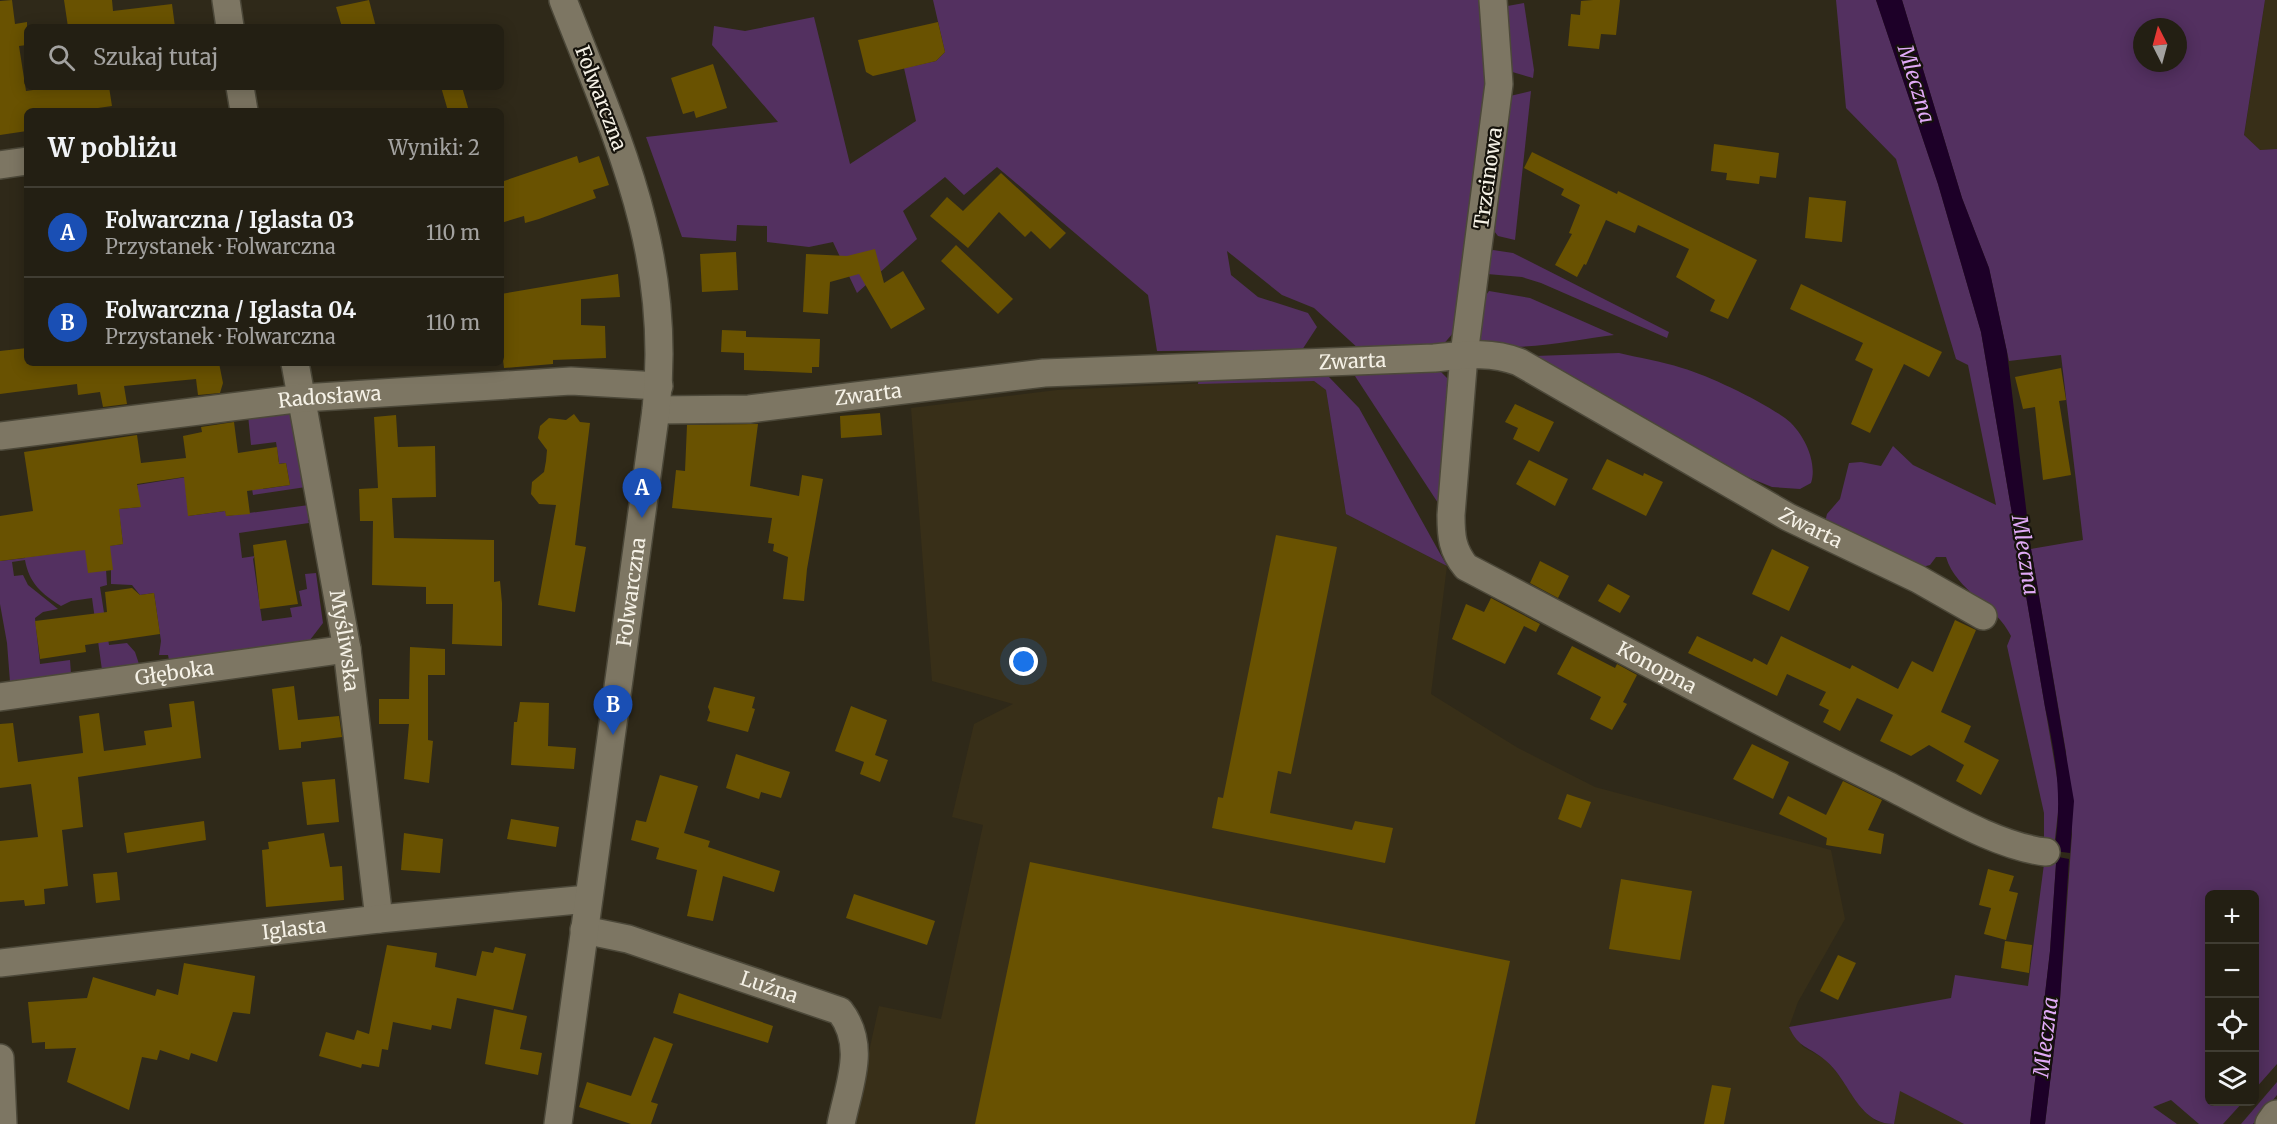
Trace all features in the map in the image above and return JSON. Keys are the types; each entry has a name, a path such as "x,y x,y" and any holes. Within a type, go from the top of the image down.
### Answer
{"main road":[{"path":"2272,1124 2277,1118"}],"street":[{"path":"225,0 229,24"},
{"name":"Folwarczna","path":"558,1124 658,398 657,290 646,230 630,171 563,0"},
{"name":"Trzcinowa","path":"1464,355 1499,84 1492,0"},
{"path":"240,90 244,108"},
{"path":"0,165 24,161"},
{"name":"Zwarta","path":"658,398 749,409 1044,373 1485,353 1519,362 1788,517 1918,579 1983,616"},
{"name":"Konopna","path":"1464,355 1451,539 1456,556 1466,567 1953,818 1995,837 2034,851 2046,852"},
{"name":"Myśliwska","path":"297,366 347,649 379,919"},
{"name":"Radosława","path":"0,436 303,398 571,381 658,398"},
{"name":"Głęboka","path":"0,697 347,649"},
{"name":"Iglasta","path":"0,963 379,919 588,899"},
{"name":"Luźna","path":"584,930 628,939 840,1011 851,1025 856,1043 841,1124"},
{"path":"0,1058 3,1124"}],"shaded area":[{"path":"933,0 1481,0 1488,87 1454,332 1441,347 1360,350 1314,308 1282,295 1227,251 1231,275 1258,297 1308,313 1317,327 1302,350 1157,351 1148,295 997,167 964,195 945,177 903,211 917,239 857,293 833,242 809,247 767,242 767,226 737,225 736,241 682,237 646,137 778,122 712,45 714,26 745,31 814,17 850,164 916,121 904,68 936,61 945,52"},
{"path":"1836,0 1876,0 1938,184 1981,332 2060,795 2053,856 2056,864 2050,951 2030,1124 1964,1124 1900,1091 1894,1124 1881,1122 1862,1109 1834,1068 1801,1043 1789,1027 1951,998 1955,975 2028,986 2044,864 2044,813 2007,646 2011,636 2004,625 1958,579 1946,557 1936,557 1930,565 1915,569 1825,522 1827,514 1840,499 1849,463 1861,462 1881,466 1893,446 1913,465 1996,505 1968,365 1956,359 1896,159 1846,108"},
{"path":"1902,0 2265,0 2244,135 2260,150 2277,149 2277,1064 2259,1084 2259,890 2205,890 2205,1106 2239,1106 2223,1124 2199,1124 2171,1100 2153,1107 2177,1124 2045,1124 2060,999 2072,834 2066,752 2031,549 2083,540 2061,355 2009,361 1989,268 1962,198"},
{"path":"2265,0 2277,0 2277,149 2260,150 2244,136"},
{"path":"1524,3 1534,70 1533,78 1509,71 1502,7"},
{"path":"1531,91 1515,240 1498,236 1494,231 1506,104 1510,96"},
{"path":"1493,250 1513,253 1669,332 1667,338 1541,283 1522,277 1487,274 1488,254"},
{"path":"1489,291 1530,298 1614,335 1546,345 1510,347 1480,341 1481,308"},
{"path":"1619,353 1674,366 1707,377 1775,411 1792,424 1803,439 1811,457 1813,475 1811,483 1800,489 1772,487 1718,465 1535,356"},
{"path":"1440,371 1450,381 1440,506 1353,373"},
{"path":"1199,374 1327,375 1359,408 1447,566 1346,514 1326,390 1314,381 1198,384"},
{"path":"1253,381 1314,381 1326,390 1346,514 1447,566 1431,694 1518,748 1595,787 1831,850 1845,919 1798,1002 1789,1027 1803,1047 1825,1059 1863,1110 1876,1121 1888,1124 853,1124 879,1006 941,1019 983,825 952,817 974,724 1013,704 932,681 911,408 1057,390"},
{"path":"286,410 293,416 306,487 253,495 250,476 188,516 225,511 227,516 309,505 312,519 308,520 309,523 239,533 242,558 255,556 253,559 262,621 292,617 290,608 302,606 299,591 307,589 305,574 316,573 323,623 310,640 169,660 168,655 159,655 161,641 154,593 140,595 132,585 111,584 111,569 106,569 107,585 100,587 109,645 127,643 135,652 139,664 102,670 92,598 71,601 61,606 37,587 25,560 12,562 14,576 23,575 28,585 58,609 43,612 35,618 40,664 70,660 71,674 10,682 7,643 0,604 0,561 25,558 19,513 21,513 28,557 123,544 116,489 120,509 140,507 137,485 279,462 276,442 251,445 248,415","holes":["286,463 290,485 263,489 260,466"]},
{"path":"2277,1082 2277,1095 2253,1124 2241,1124 2256,1106 2259,1106"},
{"path":"1899,1090 1964,1124 1894,1124"}],"water":[{"name":"Mleczna","path":"1876,0 1902,0 1962,198 1989,268 2007,352 2031,549 2074,801 2070,853 2054,851 2058,814 2055,761 1981,332 1938,184"},
{"name":"Mleczna","path":"2053,856 2069,859 2060,999 2045,1124 2030,1124 2050,951 2056,864"}],"building":[{"path":"12,0 15,24 27,22 24,24 24,45 19,46 24,90 109,90 112,106 24,108 24,131 0,135 0,1"},
{"path":"64,0 112,0 113,11 172,4 175,24 68,24"},
{"path":"369,0 375,24 341,24 336,7"},
{"path":"1620,0 1616,35 1601,34 1599,49 1568,46 1571,14 1580,15 1581,1"},
{"path":"938,22 945,52 936,61 873,76 866,72 858,40"},
{"path":"713,64 727,108 696,118 694,111 683,114 671,78"},
{"path":"442,90 463,90 468,108 447,108"},
{"path":"1714,144 1779,153 1776,178 1760,176 1759,184 1726,180 1727,173 1711,171"},
{"path":"1532,152 1617,194 1618,191 1757,260 1728,319 1710,311 1715,300 1676,277 1689,249 1638,225 1635,233 1606,220 1586,265 1584,264 1577,277 1555,265 1572,234 1569,233 1580,205 1561,195 1564,189 1524,168"},
{"path":"577,156 579,163 599,156 609,185 593,190 596,198 525,223 524,216 504,222 504,181"},
{"path":"1001,173 1066,233 1050,249 1031,231 1025,237 999,212 968,248 930,216 947,197 963,211"},
{"path":"1809,197 1846,201 1842,242 1805,238"},
{"path":"956,245 1013,299 998,314 941,261"},
{"path":"875,249 884,283 903,271 925,309 891,329 859,274 830,282 828,314 803,312 806,254 847,256"},
{"path":"736,252 738,290 702,292 700,254"},
{"path":"618,274 620,297 581,299 581,325 605,326 606,358 553,360 553,364 504,368 504,293"},
{"path":"1801,284 1942,352 1929,377 1904,364 1870,433 1851,424 1873,369 1855,360 1863,343 1790,309"},
{"path":"722,330 746,331 746,337 820,339 819,367 812,367 812,373 744,370 744,353 721,352"},
{"path":"24,348 24,366 220,366 223,383 220,393 198,395 196,379 124,386 127,404 103,407 100,392 78,395 77,384 0,394 0,351"},
{"path":"2061,368 2066,400 2059,401 2071,475 2043,480 2035,407 2023,409 2015,377"},
{"path":"1515,404 1554,422 1539,452 1513,439 1518,428 1505,422"},
{"path":"880,413 882,435 841,438 840,416"},
{"path":"574,414 580,422 590,423 575,545 586,547 575,612 538,605 556,505 539,504 531,494 532,482 544,472 546,461 547,450 538,438 540,426 549,418 566,420"},
{"path":"396,415 398,447 435,446 436,497 392,498 394,538 494,540 494,582 500,581 502,603 502,646 452,644 453,604 426,604 426,587 372,585 373,521 360,521 359,489 378,488 374,417"},
{"path":"234,422 238,453 277,447 279,464 286,463 290,485 247,491 250,514 226,516 225,511 188,516 184,477 137,484 141,507 119,509 123,544 110,546 113,570 88,573 85,550 0,561 0,516 33,511 24,452 137,435 141,463 186,458 183,436 202,432 201,427"},
{"path":"758,424 750,486 799,496 802,475 823,479 807,569 804,601 783,599 788,557 773,551 774,544 768,543 772,518 672,508 676,470 685,471 687,425"},
{"path":"1607,459 1643,476 1644,473 1663,482 1646,516 1592,489"},
{"path":"1529,460 1568,479 1555,506 1516,484"},
{"path":"1276,535 1337,547 1291,774 1278,771 1270,813 1352,830 1355,821 1393,828 1385,863 1212,828 1218,797 1223,798"},
{"path":"286,540 298,604 260,609 253,545"},
{"path":"1772,549 1809,567 1789,611 1752,594"},
{"path":"1540,561 1569,576 1558,598 1530,583"},
{"path":"1608,584 1630,596 1620,613 1598,601"},
{"path":"132,588 140,595 154,593 160,634 85,645 86,652 40,659 35,621 107,612 105,592"},
{"path":"1491,598 1540,624 1536,632 1524,626 1505,664 1452,639 1466,604 1484,612"},
{"path":"1955,620 1976,630 1941,712 1971,726 1964,742 1999,760 1981,795 1956,781 1964,765 1929,745 1911,756 1880,741 1893,715 1857,698 1840,731 1823,722 1829,710 1819,705 1826,692 1787,674 1777,696 1688,653 1697,636 1752,662 1754,658 1767,665 1781,636 1850,669 1852,665 1898,689 1912,661 1933,672"},
{"path":"1572,646 1615,668 1617,664 1637,675 1623,702 1627,704 1612,730 1590,719 1601,697 1557,674"},
{"path":"410,647 445,649 445,675 428,675 428,740 433,741 429,783 404,779 409,724 379,724 379,699 409,699"},
{"path":"294,686 298,720 339,716 342,737 301,742 301,748 279,750 272,689"},
{"path":"714,687 755,697 752,708 755,709 748,732 707,721 710,712 708,707"},
{"path":"194,701 201,758 78,777 83,827 62,830 68,886 44,889 45,904 25,906 24,900 0,902 0,841 38,837 31,784 0,788 0,724 13,723 18,762 83,753 79,716 99,713 104,751 146,745 144,731 172,727 169,704"},
{"path":"520,702 549,703 548,746 576,748 574,769 511,765 514,722 517,722"},
{"path":"851,706 887,720 875,755 888,760 880,782 860,774 864,762 835,751"},
{"path":"1752,744 1789,762 1773,799 1733,779"},
{"path":"736,754 790,772 781,798 761,792 759,799 726,788"},
{"path":"660,775 698,786 684,833 710,841 708,847 780,871 774,892 723,876 713,921 687,916 697,870 656,859 659,848 631,840 636,820 646,822"},
{"path":"335,779 339,822 307,825 302,782"},
{"path":"1843,781 1882,800 1868,830 1884,834 1881,854 1826,845 1827,838 1779,814 1788,796 1826,815"},
{"path":"1567,794 1591,802 1581,828 1558,819"},
{"path":"511,819 559,827 556,847 507,839"},
{"path":"204,821 206,840 127,853 124,833"},
{"path":"324,833 330,867 342,866 344,900 266,907 262,850 269,849 268,842"},
{"path":"404,833 443,839 440,873 401,870"},
{"path":"1030,862 1510,961 1475,1124 975,1124"},
{"path":"1988,869 2014,876 2009,891 2018,893 2006,940 1984,934 1991,908 1979,905"},
{"path":"117,872 120,900 96,903 93,874"},
{"path":"1621,879 1692,891 1680,960 1609,949"},
{"path":"854,894 935,921 927,945 846,918"},
{"path":"2005,941 2032,945 2029,973 2001,968"},
{"path":"387,945 437,953 435,967 476,976 482,951 493,953 495,947 526,954 513,1010 457,998 451,1029 432,1025 431,1030 393,1022 388,1050 382,1049 379,1067 362,1064 361,1068 319,1056 326,1032 354,1040 357,1030 369,1034"},
{"path":"1838,955 1856,963 1838,1000 1820,991"},
{"path":"184,963 255,976 250,1014 233,1012 217,1062 191,1053 189,1060 160,1050 157,1060 142,1057 129,1110 67,1082 76,1048 45,1049 45,1042 32,1043 28,1002 87,998 93,977 155,996 157,989 178,995"},
{"path":"679,993 773,1026 768,1043 673,1013"},
{"path":"494,1009 527,1016 520,1049 542,1053 538,1075 485,1064"},
{"path":"654,1037 673,1044 651,1102 658,1104 651,1124 631,1124 579,1107 587,1082 631,1096"},
{"path":"1712,1085 1731,1088 1724,1124 1704,1124"}],"place":[{"name":"Folwarczna / Iglasta 03","path":"642,518"},
{"name":"Folwarczna / Iglasta 04","path":"613,735"}]}
